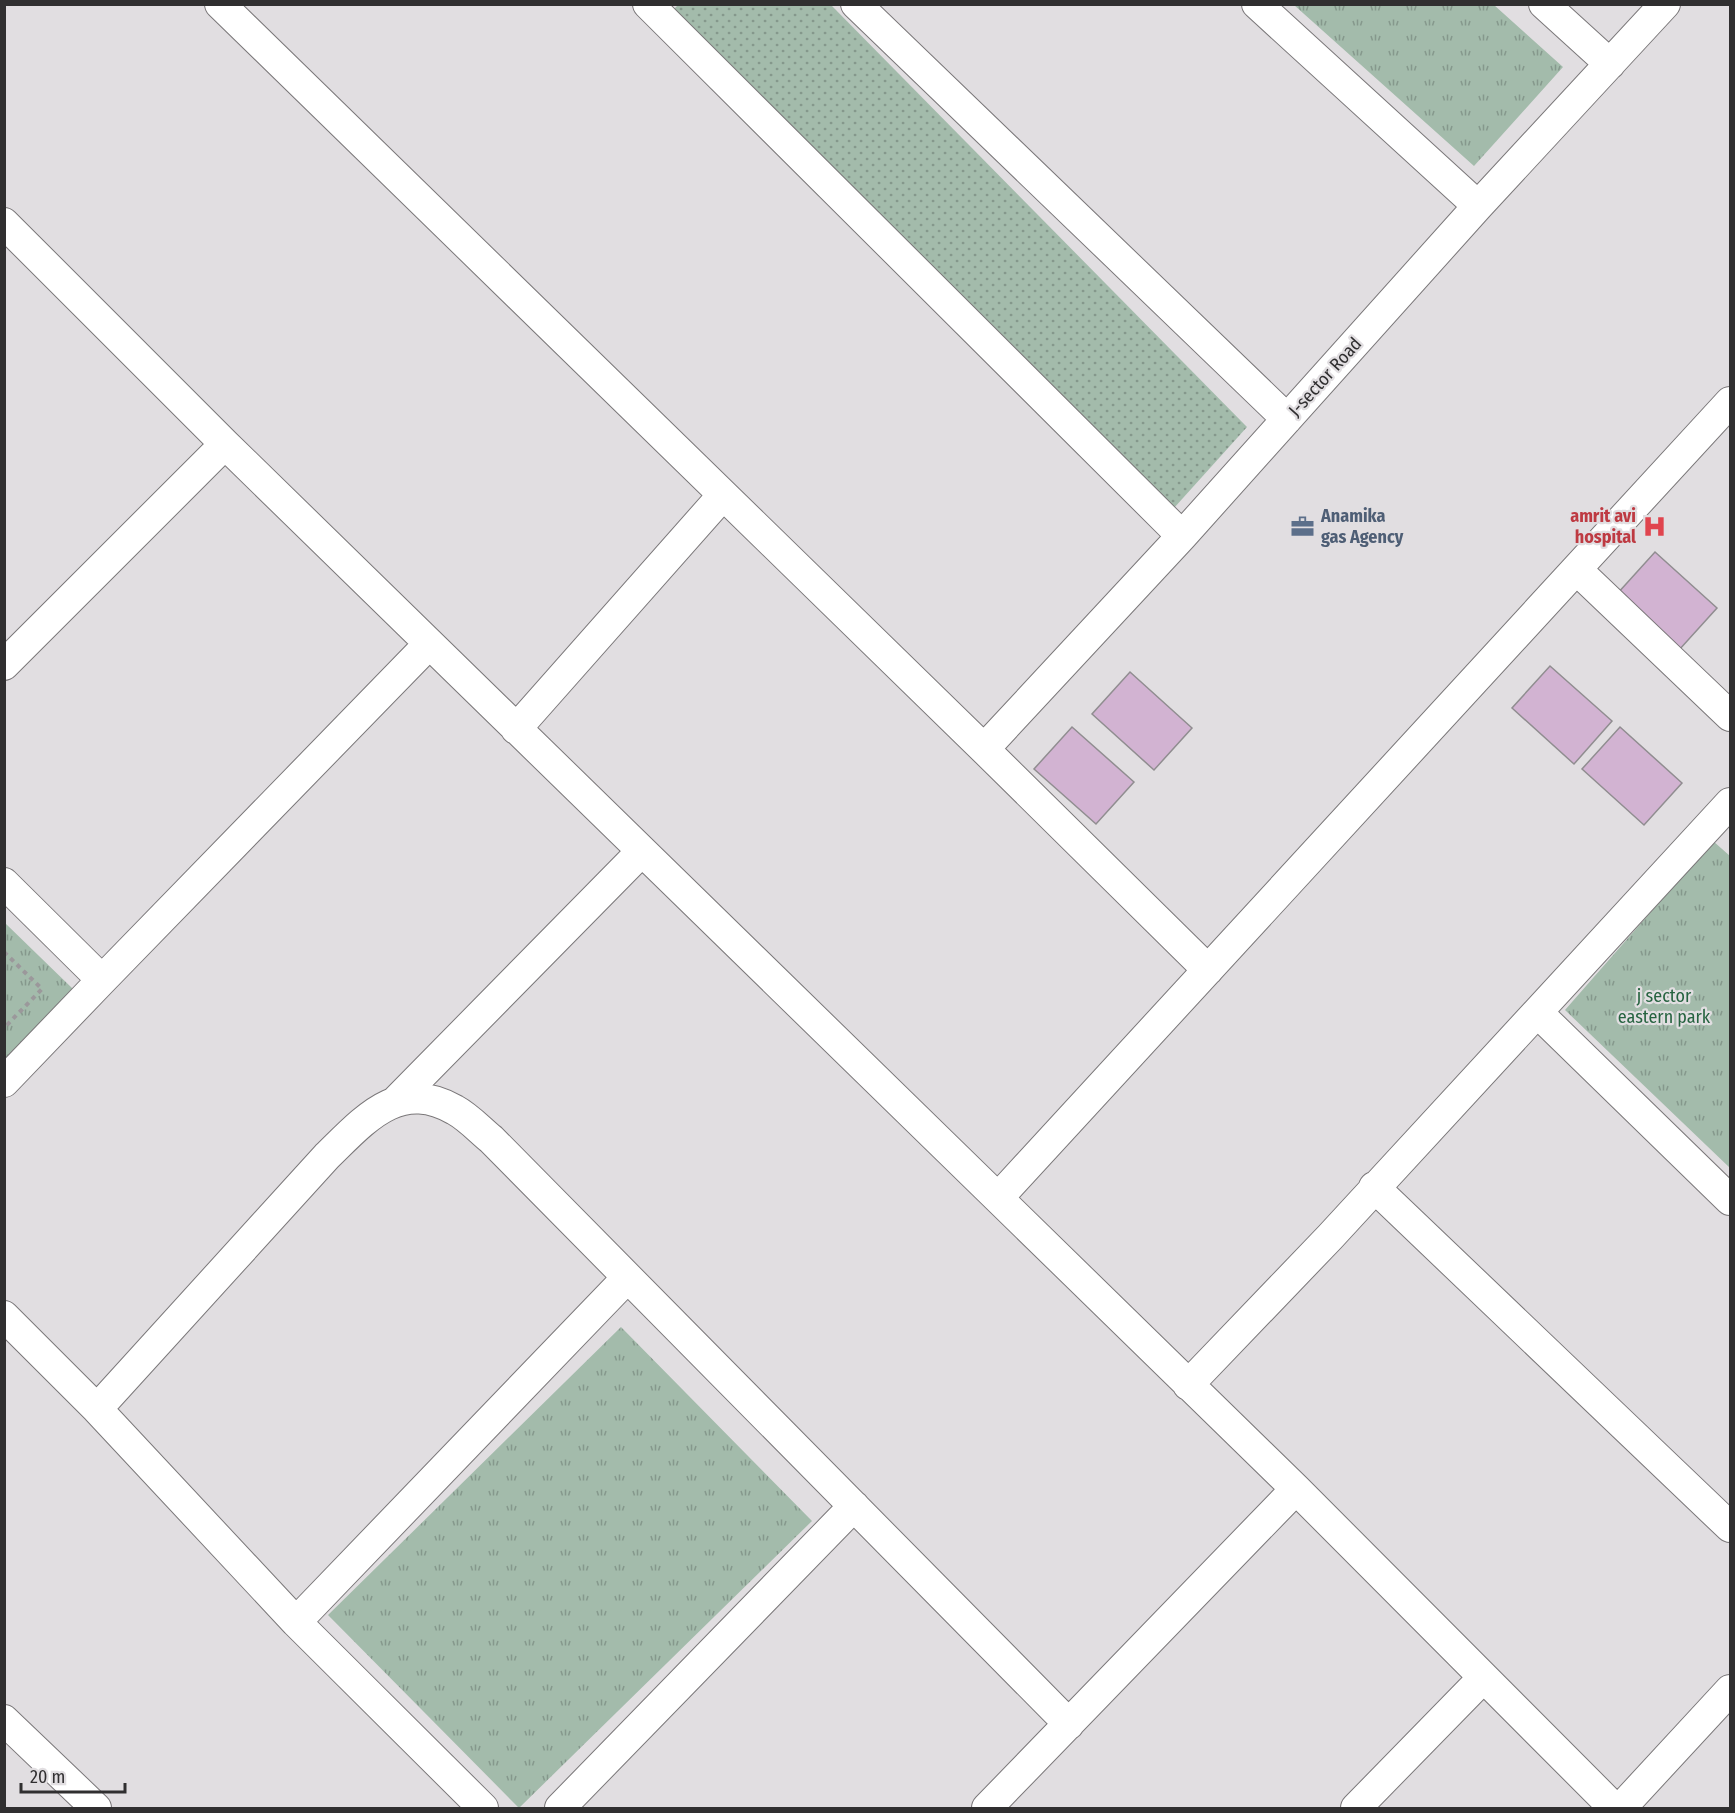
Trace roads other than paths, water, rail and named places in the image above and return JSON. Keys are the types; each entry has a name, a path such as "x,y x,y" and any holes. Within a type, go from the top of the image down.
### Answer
{"street":[{"path":"220,4 1208,970"},
{"path":"648,4 1182,536"},
{"path":"856,4 1287,419"},
{"path":"1257,4 1478,206"},
{"path":"1544,4 1610,64"},
{"name":"J-sector Road","path":"984,749 1182,536 1478,206 1665,4"},
{"path":"6,228 1296,1490 1614,1809"},
{"path":"998,1198 1731,402"},
{"path":"4,665 225,444"},
{"path":"516,729 723,495"},
{"path":"1577,570 1731,716"},
{"path":"4,1082 429,644"},
{"path":"1188,1385 1330,1237 1538,1013 1726,818"},
{"path":"97,1409 327,1156 365,1119 396,1101 642,851"},
{"path":"4,883 102,980"},
{"path":"1538,1013 1731,1200"},
{"path":"396,1101 427,1098 456,1110 491,1139 1069,1724"},
{"path":"1374,1187 1731,1527"},
{"path":"296,1623 627,1278"},
{"path":"4,1316 97,1409 296,1623 483,1809"},
{"path":"987,1809 1296,1490"},
{"path":"560,1809 854,1506"},
{"path":"1356,1809 1483,1678"},
{"path":"1621,1809 1731,1690"},
{"path":"4,1720 96,1809"}],"place":[{"name":"Anamika gas Agency","path":"1303,526"},
{"name":"amrit avi hospital","path":"1654,526"}],"park label":[{"name":"j sector eastern park","path":"1664,1006"}]}
